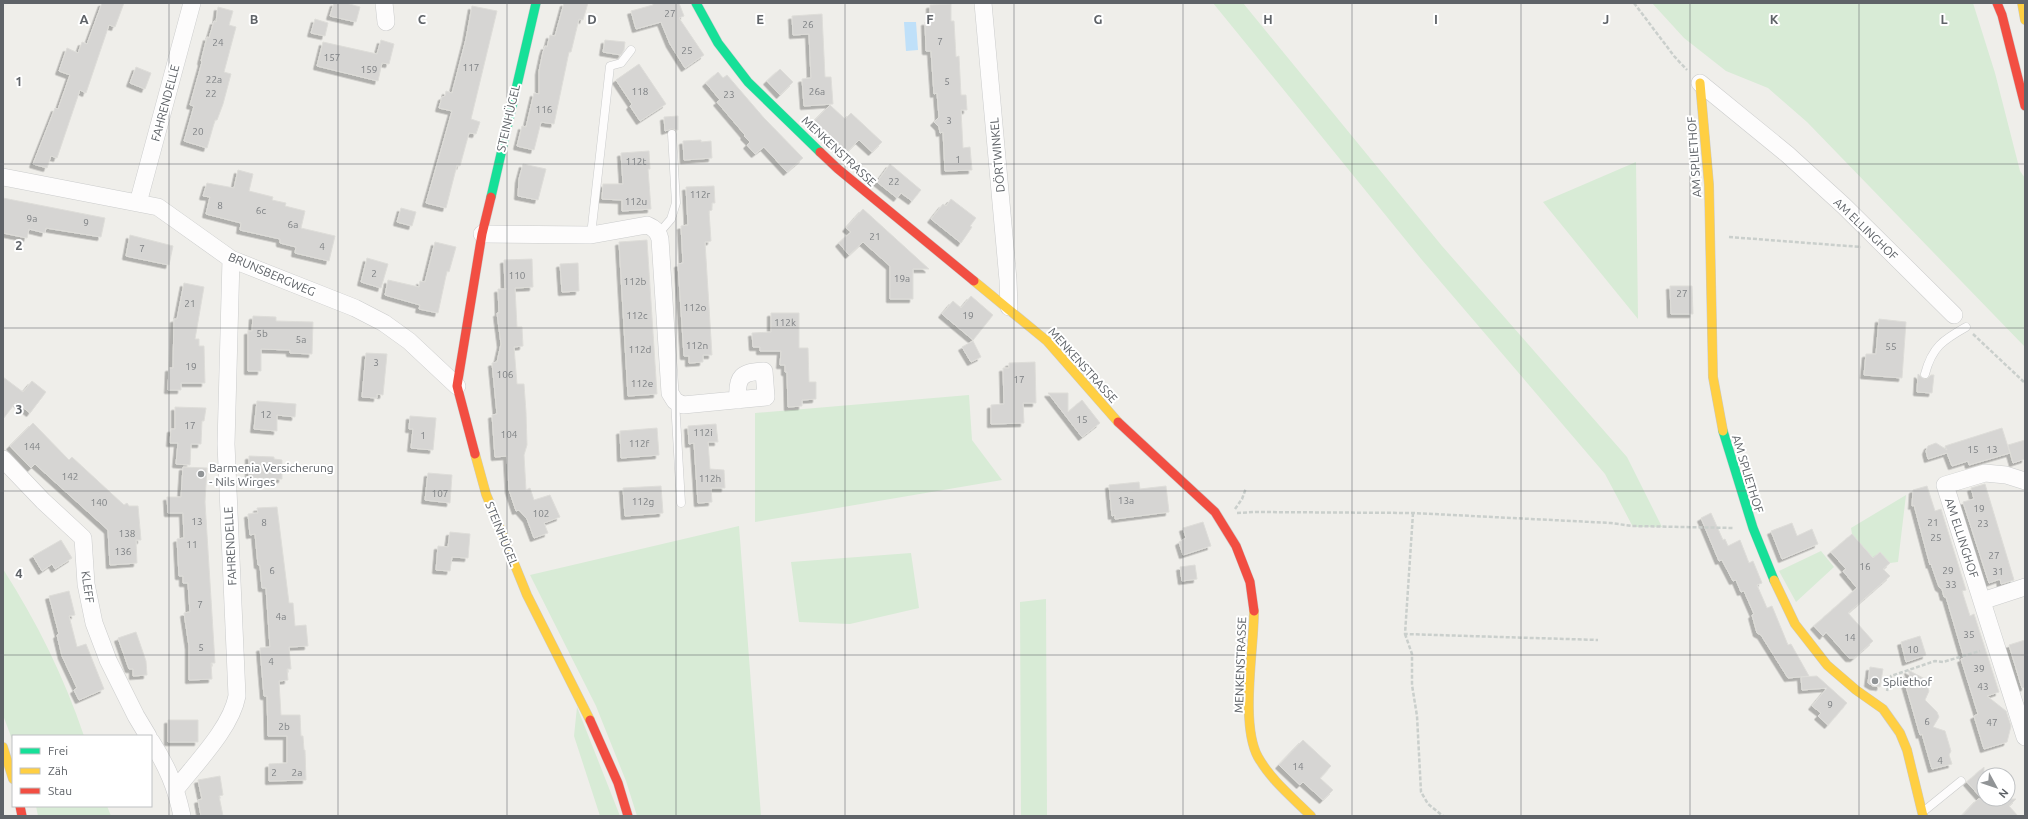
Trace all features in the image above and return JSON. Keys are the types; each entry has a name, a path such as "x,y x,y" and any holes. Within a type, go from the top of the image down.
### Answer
{"main road":[{"name":"STEINHÜGEL","path":"536,3 482,234 457,386 486,494 527,595 586,709 618,783 628,816"},
{"name":"MENKENSTRASSE","path":"696,3 718,43 748,82 826,158 922,240 1009,307 1053,346 1120,424 1215,512 1236,546 1250,582 1254,607 1249,706 1251,738 1257,755 1269,774 1311,816"},
{"path":"1997,3 2002,15 2025,106"},
{"path":"2002,3 2002,15"},
{"path":"2022,3 2025,20"},
{"name":"AM SPLIETHOF","path":"1700,84 1709,185 1713,377 1723,431 1752,528 1777,587 1797,628 1839,676 1883,709 1900,733 1907,750 1923,815"},
{"path":"3,747 12,776"}],"street":[{"name":"FAHRENDELLE","path":"138,203 192,3"},
{"path":"384,3 386,22"},
{"name":"DÖRTWINKEL","path":"984,3 1008,280 1009,307"},
{"name":"AM ELLINGHOF","path":"1700,84 1786,154 1844,206 1954,315"},
{"name":"BRUNSBERGWEG","path":"3,177 158,208 231,259 356,308 384,323 409,341 457,386"},
{"path":"482,234 591,235 647,225 654,228 659,233 670,393 675,401 683,405 738,400"},
{"name":"FAHRENDELLE","path":"176,789 228,722 235,706 237,696 226,444 231,259"},
{"name":"KLEFF","path":"3,458 43,501 83,538 86,584 94,623 108,660 136,716 147,735"},
{"name":"AM ELLINGHOF","path":"2025,481 2006,475 1985,473 1945,485 2025,737"},
{"path":"1982,601 2025,587"},
{"path":"152,743 163,760 176,789 182,816"}],"lane":[{"path":"591,235 610,66 621,64 631,50"},
{"path":"659,233 671,219 676,203 672,134"},
{"path":"1926,374 1930,358 1946,338 1966,327"},
{"path":"675,401 681,503"},
{"path":"1923,815 1961,781"}],"path":[{"path":"1634,3 1674,56 1700,84"},
{"path":"1710,236 1886,248"},
{"path":"1966,327 2025,383"},
{"path":"1246,488 1242,499 1231,514 1256,512 1413,513 1632,526 1752,528"},
{"path":"1413,513 1405,634 1412,654 1412,685 1417,723 1421,792 1428,804 1443,816"},
{"path":"1405,634 1598,640"},
{"path":"1883,709 1891,676 1935,661 1943,662 1996,646"}],"green space":[{"path":"1213,3 1243,3 1442,246 1627,457 1662,527 1633,527 1605,474 1422,260"},
{"path":"1652,3 1973,3 1995,73 2020,171 2025,178 2025,347 1807,122 1768,88 1726,71 1684,38"},
{"path":"1636,162 1638,319 1543,202"},
{"path":"969,395 972,440 1002,480 755,522 755,413"},
{"path":"1906,495 1898,562 1890,563 1880,552 1873,558 1852,534 1851,528"},
{"path":"739,526 761,816 637,816 626,781 596,706 530,575"},
{"path":"1821,551 1834,567 1796,602 1779,571"},
{"path":"911,553 919,608 850,624 799,622 791,562"},
{"path":"3,569 49,650 68,692 84,735 12,735 12,739 3,715"},
{"path":"1046,599 1047,816 1021,816 1020,602"},
{"path":"577,707 620,816 600,816 574,736"},
{"path":"36,807 107,807 111,816 38,816"}],"water":[{"path":"904,22 916,22 918,50 906,51"}],"building":[{"path":"102,3 124,3 115,27 109,25 86,93 80,90 57,158 51,156 47,168 33,164 55,108 58,109 70,75 59,71 67,48 78,53 82,42 87,44"},
{"path":"334,3 346,3 360,7 356,22 330,16"},
{"path":"564,3 588,3 583,20 579,19 571,52 569,52 554,124 541,122 534,150 517,146 522,126 526,127 534,93 539,94 539,71 543,52 545,46 547,47 550,35 555,36"},
{"path":"653,3 679,3 684,16 679,18 704,55 685,68 670,44 661,22 636,29 631,11 653,5"},
{"path":"951,4 951,21 954,21 956,57 959,56 961,95 966,95 967,110 961,110 963,148 970,147 972,170 945,171 943,132 940,133 939,127 934,122 939,117 937,93 934,94 931,51 926,51 925,22 930,22 930,5"},
{"path":"472,6 497,11 471,119 480,122 476,134 469,133 460,166 457,165 446,208 426,203 452,111 439,108 442,97 445,96 446,91 452,93 466,39"},
{"path":"218,7 233,11 229,25 236,27 224,72 231,74 223,104 217,120 215,120 207,148 184,141 194,106 190,105 202,62 207,37 209,38 214,21 216,22"},
{"path":"822,14 825,77 831,77 833,104 804,106 802,79 811,78 809,34 793,35 792,16"},
{"path":"315,19 328,23 325,36 311,33"},
{"path":"381,40 394,44 389,64 382,63 378,81 317,66 323,42 377,54"},
{"path":"605,40 625,42 624,50 621,55 603,52"},
{"path":"639,64 666,104 640,121 630,106 632,104 616,80"},
{"path":"136,67 151,73 145,89 130,83"},
{"path":"780,69 793,82 780,95 767,81"},
{"path":"718,72 723,78 727,75 764,118 803,158 787,172 764,147 755,154 747,145 750,142 744,136 745,135 717,102 720,100 706,83"},
{"path":"830,105 845,119 851,113 882,142 872,152 859,140 844,155 812,123"},
{"path":"678,116 678,130 671,129 665,131 664,117"},
{"path":"701,140 701,142 711,141 712,158 684,160 683,141"},
{"path":"649,151 650,169 648,169 651,209 622,211 622,200 602,199 603,184 623,184 621,153"},
{"path":"523,164 546,169 538,200 518,196 519,179"},
{"path":"890,164 921,190 912,201 901,193 897,198 877,182"},
{"path":"238,170 253,174 249,191 273,197 272,200 286,203 285,206 305,211 301,228 335,236 329,261 295,253 296,247 280,243 280,239 240,230 241,223 206,214 210,197 203,196 207,183 234,188"},
{"path":"714,186 715,203 712,203 712,210 709,211 711,241 705,242 712,355 703,355 703,362 689,363 689,356 684,356 678,264 683,263 681,226 688,225 686,187"},
{"path":"3,198 105,218 101,237 46,228 45,233 29,229 27,238 3,233"},
{"path":"951,199 976,218 970,226 972,227 961,243 931,219 943,204 946,206"},
{"path":"401,208 416,212 412,226 397,222"},
{"path":"863,209 929,269 913,269 913,299 890,299 890,266 863,242 849,255 839,243 851,232 846,228"},
{"path":"130,235 173,246 169,265 126,256"},
{"path":"647,240 657,394 628,396 619,242"},
{"path":"435,242 456,247 449,272 447,271 438,313 419,309 420,305 385,295 388,280 419,287 420,281 425,282"},
{"path":"367,258 388,264 381,288 361,282"},
{"path":"532,259 533,287 515,288 517,327 522,327 523,346 514,347 517,384 524,384 527,445 524,455 526,490 530,488 534,500 550,495 560,517 544,523 548,533 534,538 527,519 519,510 516,511 509,490 507,456 495,457 492,415 497,414 492,363 497,362 501,344 497,313 499,313 498,289 505,289 504,260"},
{"path":"578,263 579,291 562,292 560,264"},
{"path":"184,283 204,287 195,339 199,339 199,346 204,346 205,383 181,383 181,390 168,390 169,368 173,368 174,319 177,319"},
{"path":"1670,286 1692,286 1693,314 1671,314"},
{"path":"971,296 993,315 973,340 942,314 953,301 961,308"},
{"path":"771,313 799,313 799,348 808,348 809,382 816,382 816,399 802,400 802,406 788,407 787,372 785,372 785,365 780,365 781,351 760,351 760,347 753,347 752,333 771,332"},
{"path":"253,316 276,317 276,321 313,322 312,354 290,353 290,350 261,349 261,371 248,371 248,331 252,331"},
{"path":"1879,319 1906,322 1902,378 1864,375 1866,354 1876,354"},
{"path":"973,341 981,357 971,362 962,347"},
{"path":"366,353 387,354 383,395 377,394 377,398 362,397"},
{"path":"1035,362 1036,403 1023,403 1024,423 991,424 991,405 1004,404 1003,368 1009,368 1009,363"},
{"path":"1918,374 1924,379 1934,375 1932,393 1917,392"},
{"path":"3,377 23,392 32,381 46,392 30,413 16,402 3,419"},
{"path":"1048,393 1068,393 1068,412 1082,400 1100,423 1082,437"},
{"path":"257,401 296,404 295,417 277,415 277,431 254,429"},
{"path":"175,407 206,408 204,421 202,421 201,444 191,444 190,465 176,464 178,443 170,443 171,429 175,429"},
{"path":"410,416 436,418 433,450 411,448 413,429 409,429"},
{"path":"33,423 69,460 72,457 124,505 127,503 129,506 138,506 141,540 136,540 137,563 110,565 108,530 35,464 31,468 10,446"},
{"path":"716,424 718,442 708,442 710,469 724,470 725,488 711,488 712,502 698,503 694,443 689,444 688,426"},
{"path":"657,428 659,455 621,458 620,431"},
{"path":"2002,428 2010,453 1969,465 1968,461 1952,466 1947,453 1928,459 1926,451 1928,446 1936,443 1947,450 1945,446"},
{"path":"2025,440 2025,459 2013,463 2008,445"},
{"path":"249,456 274,457 274,459 282,460 282,479 249,478"},
{"path":"183,467 207,468 205,502 215,663 211,663 212,679 189,680 189,646 184,613 190,612 188,583 183,583 183,576 179,576 177,539 184,538 183,513 168,513 167,497 181,497"},
{"path":"428,473 452,475 450,503 425,500"},
{"path":"1139,482 1140,489 1166,486 1169,512 1115,519 1115,515 1112,516 1109,485"},
{"path":"1985,484 2014,580 2001,584 2000,579 1989,583 1963,502 1974,499 1971,488"},
{"path":"661,486 663,513 625,516 623,488"},
{"path":"1927,486 1935,511 1941,509 1966,590 1962,591 1970,616 1974,614 1999,692 1987,696 2006,711 2011,726 2007,742 1984,749 1974,716 1978,714 1961,659 1964,658 1946,597 1944,597 1942,589 1939,587 1931,564 1930,565 1914,505 1912,506 1913,490"},
{"path":"277,507 289,603 293,603 295,626 306,625 308,646 289,647 291,669 287,669 288,680 279,681 281,715 300,715 301,736 303,736 305,750 306,780 269,781 269,764 287,763 287,736 268,736 267,696 264,696 260,648 270,647 266,588 262,588 255,534 250,535 248,514 258,513 257,508"},
{"path":"1711,513 1723,540 1725,539 1728,546 1740,540 1749,563 1753,561 1762,583 1757,585 1767,608 1772,606 1788,645 1791,644 1809,676 1788,678 1761,635 1757,633 1752,615 1754,614 1744,591 1741,592 1736,580 1733,581 1722,560 1719,561 1701,518"},
{"path":"1203,522 1211,546 1183,555 1179,542 1186,538 1183,528"},
{"path":"1792,523 1797,536 1812,529 1818,544 1782,559 1771,531"},
{"path":"450,532 470,534 468,558 452,557 450,571 436,570 438,546 448,547"},
{"path":"1852,534 1873,558 1880,552 1890,563 1883,569 1890,576 1848,613 1873,641 1854,658 1849,658 1826,632 1823,636 1814,626 1857,588 1843,571 1846,569 1831,552"},
{"path":"61,540 72,558 55,569 52,564 42,571 33,556"},
{"path":"1195,565 1197,579 1182,581 1180,567"},
{"path":"69,591 75,615 69,616 77,647 86,644 104,689 79,700 74,690 77,688 62,656 57,635 59,634 49,596"},
{"path":"136,632 146,661 147,675 133,676 133,669 129,669 118,638"},
{"path":"1920,636 1926,655 1906,662 1901,642"},
{"path":"2025,640 2025,687 2022,688 2009,645"},
{"name":"Spliethof","path":"1870,667 1883,669 1880,687 1873,686 1868,683"},
{"path":"1908,670 1925,679 1929,691 1925,700 1937,712 1939,717 1933,727 1945,731 1951,751 1949,755 1952,764 1932,769 1922,734 1920,735 1903,676 1914,687"},
{"path":"1817,676 1847,703 1828,725 1818,716 1821,713 1812,706 1827,688 1802,690 1801,677"},
{"path":"168,720 198,720 198,742 168,742"},
{"path":"1303,740 1331,766 1320,778 1333,790 1323,800 1303,782 1300,785 1279,765"},
{"path":"1976,774 1976,792 1967,782"},
{"path":"220,776 223,795 219,796 223,816 201,816 198,800 202,799 198,780"},
{"path":"1976,801 1976,807 2010,807 2018,816 1962,816"}],"traffic: fast":[{"path":"491,197 536,3"},
{"path":"696,3 718,43 748,82 820,152"},
{"path":"1723,431 1753,528 1774,580"}],"traffic: slow":[{"path":"2022,3 2025,20"},
{"path":"1700,83 1709,185 1713,377 1723,431"},
{"path":"974,281 1047,341 1118,422"},
{"path":"475,454 486,494 527,595 590,720"},
{"path":"1774,580 1795,624 1827,665 1856,690 1883,709 1900,733 1907,750 1923,816"},
{"path":"1254,611 1249,686 1250,726 1253,743 1258,757 1269,773 1311,816"},
{"path":"3,747 12,776"}],"traffic: jam":[{"path":"1997,3 2002,15 2025,106"},
{"path":"820,152 838,169 974,281"},
{"path":"475,454 457,386 482,234 491,197"},
{"path":"1118,422 1215,512 1236,546 1250,582 1254,611"},
{"path":"590,720 618,783 628,816"},
{"path":"20,807 22,816"}],"place":[{"name":"Barmenia Versicherung - Nils Wirges","path":"201,474"},
{"name":"Spliethof","path":"1875,681"}]}
